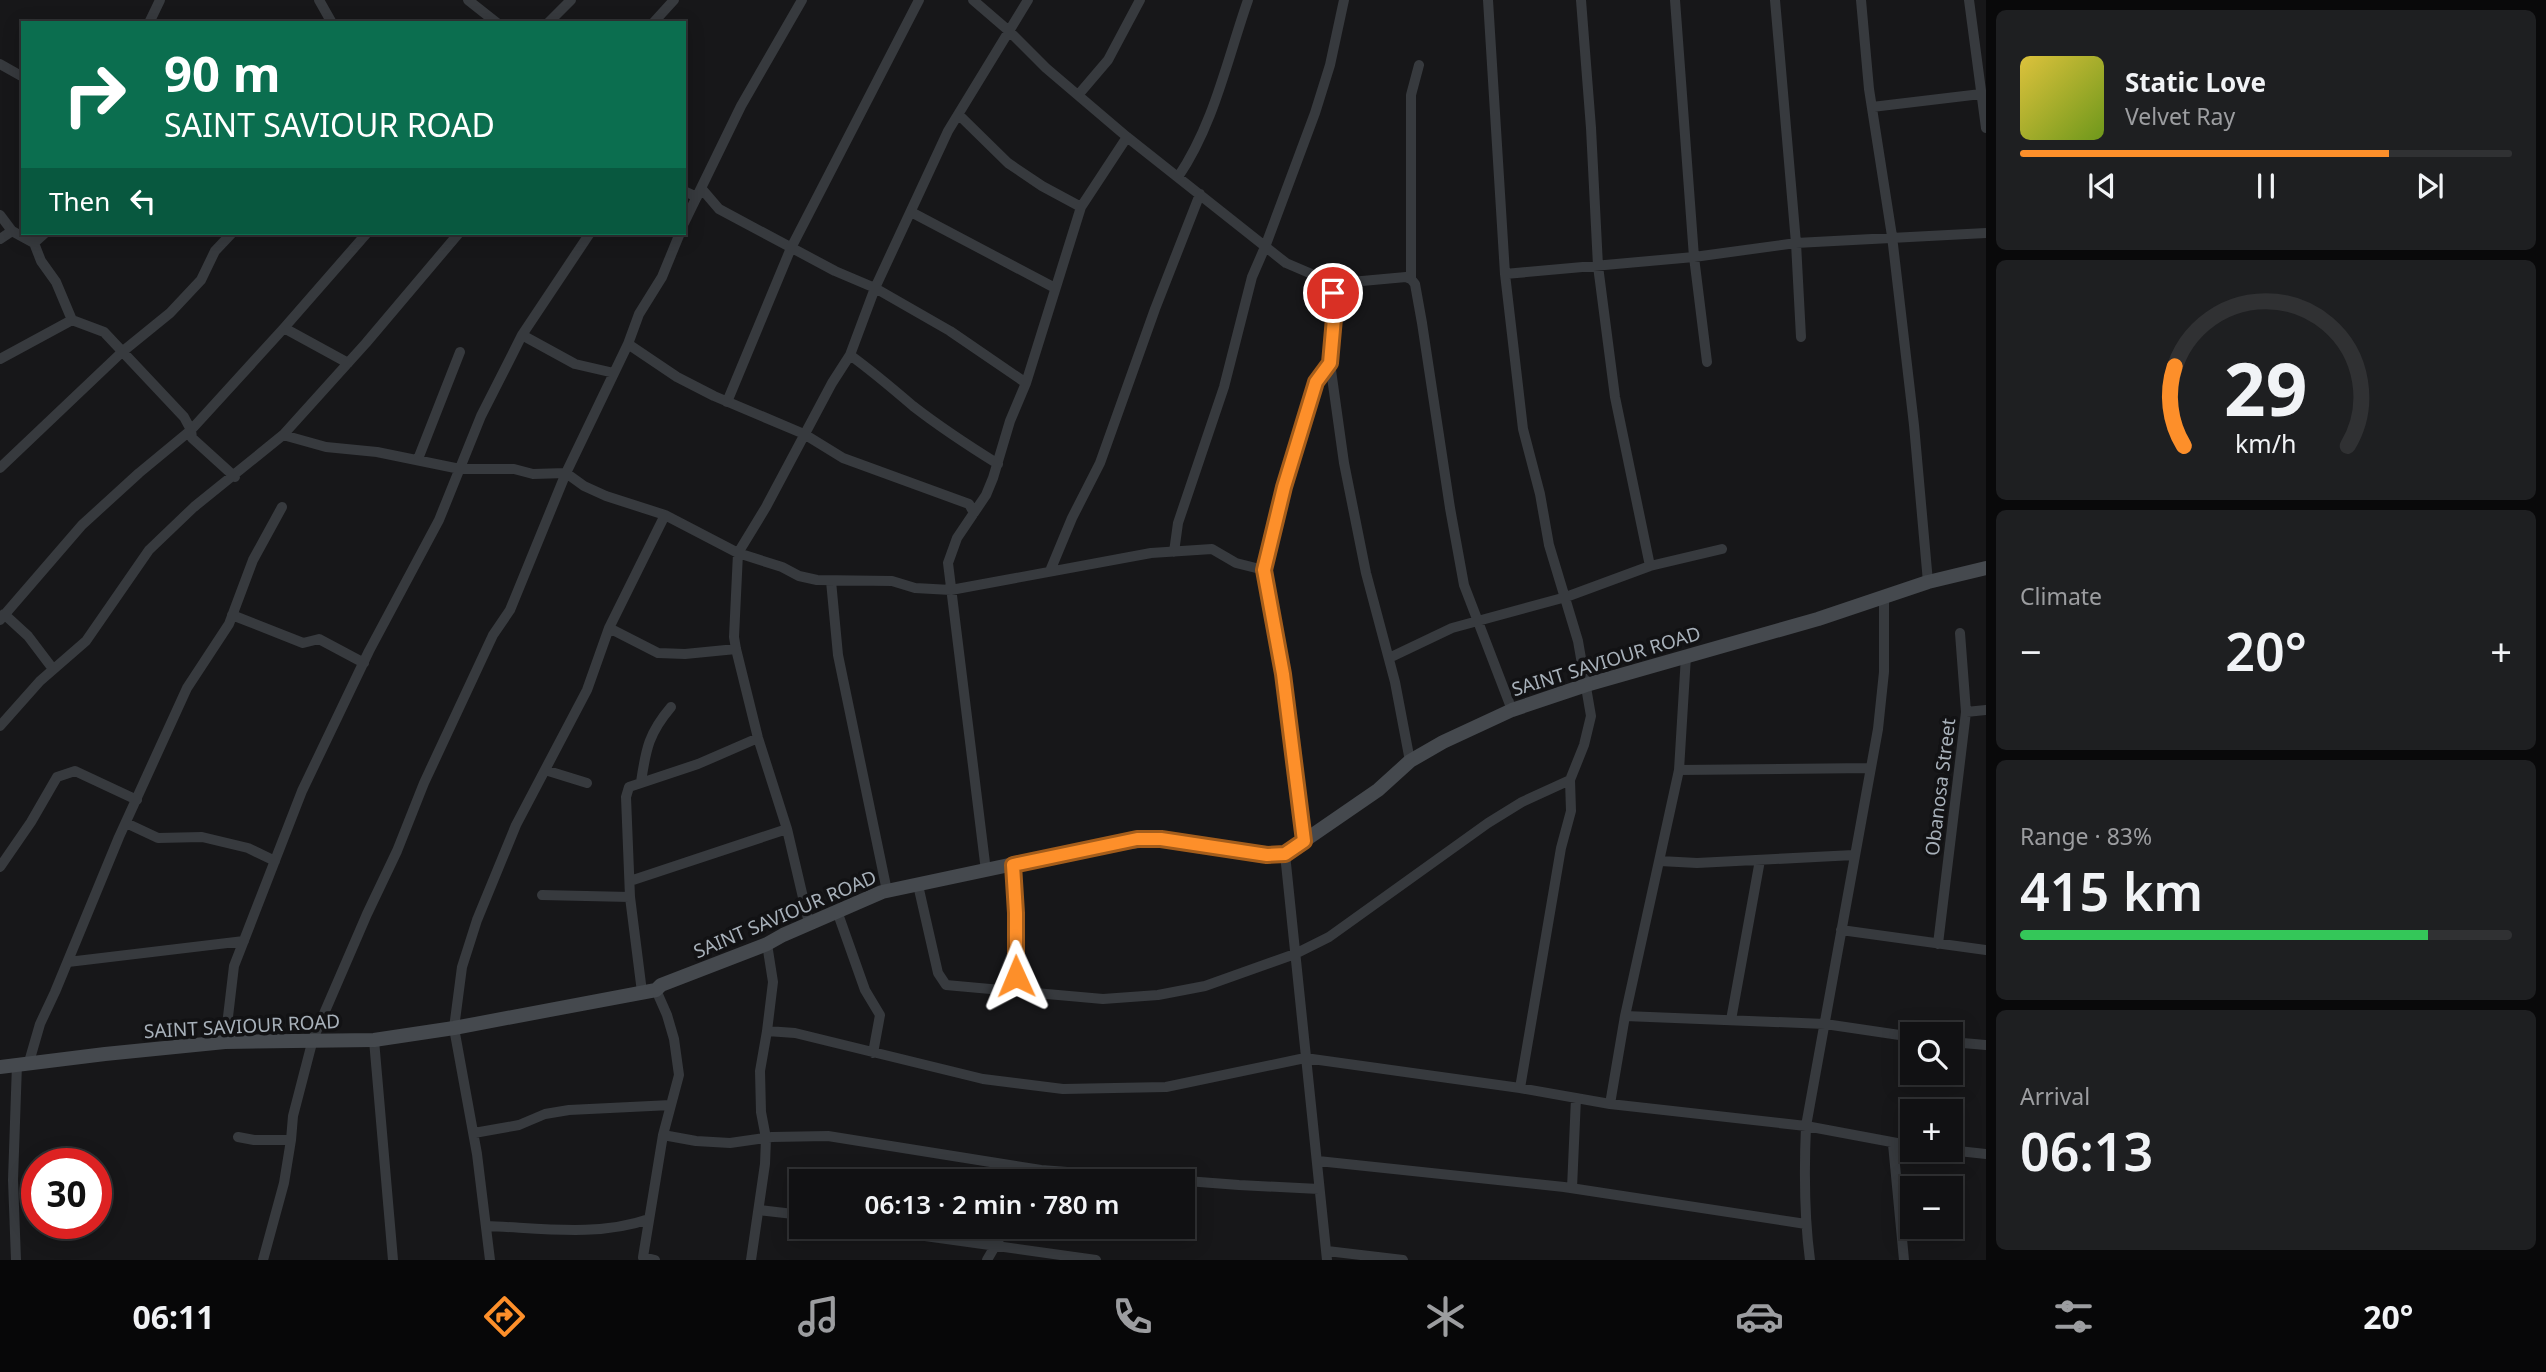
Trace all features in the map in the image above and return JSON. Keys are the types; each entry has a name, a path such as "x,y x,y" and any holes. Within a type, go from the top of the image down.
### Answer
{"street":[{"path":"150,21 160,0"},
{"path":"319,0 331,21"},
{"path":"468,0 494,21"},
{"path":"550,21 571,0"},
{"path":"655,21 674,0"},
{"path":"686,219 768,56 802,0"},
{"path":"727,402 791,248 919,0"},
{"path":"973,0 1046,68 1127,137 1286,263 1329,284 1335,307 1330,363 1344,463 1366,573 1389,658 1410,761"},
{"path":"810,923 787,829 758,738 736,649 734,637 738,553 766,508 804,434 850,355 876,288 948,131 1028,0"},
{"path":"1079,94 1108,60 1140,0"},
{"path":"1178,177 1194,154 1211,116 1248,0"},
{"path":"1174,552 1178,523 1224,387 1252,277 1315,113 1330,65 1344,0"},
{"path":"1488,0 1505,274 1523,429 1549,545 1578,641 1591,716 1584,745 1570,780 1571,811 1561,848 1520,1088"},
{"path":"1581,0 1598,266 1615,397 1650,566"},
{"path":"1675,0 1694,257 1707,362"},
{"path":"1775,0 1796,243 1801,337"},
{"path":"1861,0 1872,107 1892,236 1914,425 1928,582"},
{"path":"1969,0 1986,128"},
{"path":"1973,41 1986,40"},
{"path":"0,64 21,76"},
{"path":"1411,279 1411,95 1419,65"},
{"path":"1872,107 1981,94"},
{"path":"959,115 1008,163 1042,186 1081,207"},
{"path":"986,871 948,563 957,538 986,495 998,464 1081,207 1127,137"},
{"path":"686,191 699,192 719,209 791,248 876,288 950,331 1026,383"},
{"path":"1050,571 1100,463 1155,309 1200,194"},
{"path":"911,212 1055,288"},
{"path":"0,215 12,230 33,243 41,261 56,282 72,320 104,332 184,417 192,438 235,477"},
{"path":"0,239 12,230"},
{"path":"1505,274 1694,257 1796,243 1986,233"},
{"path":"33,243 43,235"},
{"path":"0,468 122,352 170,313 201,280 215,251 230,235"},
{"path":"53,669 28,636 2,617 82,525 191,430 365,235"},
{"path":"0,726 53,669 86,641 149,550 194,507 235,477 283,435 457,235"},
{"path":"225,1042 234,966 302,791 364,663 439,520 481,416 522,335 589,235"},
{"path":"263,1260 284,1183 293,1116 313,1039 424,783 493,635 510,610 566,473 628,344 639,314 662,277 679,235"},
{"path":"1329,284 1406,277 1415,284 1464,585 1512,710"},
{"path":"0,359 72,320"},
{"path":"284,328 348,363"},
{"path":"522,335 575,363 614,373"},
{"path":"628,344 677,377 727,402 804,434 843,458 969,504 974,513"},
{"path":"418,459 460,352"},
{"path":"850,355 953,435 998,464"},
{"path":"1304,841 1283,674 1264,570 1284,487 1316,382 1330,363"},
{"path":"283,435 326,447 418,459 460,468 514,469 533,474 566,473 584,486 665,515 738,553 782,567 799,576 831,581 892,581 915,588 951,590 1151,553 1212,549 1236,563 1264,570"},
{"path":"16,1260 13,1180 23,1063 187,688 229,624 253,560 282,507"},
{"path":"490,1260 474,1133 454,1028 462,967 477,920 516,825 587,690 609,628 665,515"},
{"path":"1389,658 1426,639 1477,620 1566,597 1650,566 1722,549"},
{"name":"SAINT SAVIOUR ROAD","path":"0,1067 225,1042 374,1040 454,1028 649,991 767,944 836,911 887,891 1137,839 1161,839 1245,852 1285,854 1378,790 1410,761 1443,742 1512,710 1586,685 1818,619 1928,582 1986,568"},
{"path":"831,581 838,655 887,891"},
{"path":"1810,1260 1804,1166 1806,1126 1871,768 1884,671 1884,596"},
{"path":"232,615 303,643 319,639 364,663"},
{"path":"609,628 658,653 685,654 736,649"},
{"name":"Obanosa Street","path":"1938,944 1966,712 1960,633"},
{"path":"1610,1104 1625,1016 1679,769 1686,656"},
{"path":"641,782 650,737 671,707"},
{"path":"1966,712 1986,710"},
{"path":"654,1260 643,1259 663,1135 679,1075 674,1039 667,1015 649,991 630,897 626,797 629,787 698,764 758,738"},
{"path":"1679,769 1871,768"},
{"path":"545,770 587,783"},
{"path":"0,866 31,822 57,777 75,771 137,800"},
{"path":"918,885 938,973 943,983 1103,999 1158,995 1205,986 1295,954 1329,937 1488,823 1522,802 1570,780"},
{"path":"126,823 158,838 202,837 247,848 275,860"},
{"path":"630,881 787,829"},
{"path":"1285,854 1327,1255 1403,1260"},
{"path":"1660,862 1697,863 1854,855"},
{"path":"1731,1020 1760,860"},
{"path":"1013,865 1016,913 1014,989"},
{"path":"542,895 630,897"},
{"path":"836,911 865,990 880,1015 873,1053"},
{"path":"1841,930 1986,950"},
{"path":"68,962 244,941"},
{"path":"751,1260 760,1210 766,1138 761,1112 760,1081 773,982 767,944"},
{"path":"1625,1016 1825,1024 1900,1035"},
{"path":"767,1031 795,1033 984,1079 1063,1089 1166,1087 1305,1058 1520,1088 1610,1104 1806,1126 1900,1145"},
{"path":"374,1040 393,1260"},
{"path":"1963,1043 1986,1045"},
{"path":"1572,1188 1576,1098"},
{"path":"474,1133 519,1125 545,1114 569,1110 671,1105"},
{"path":"663,1135 695,1141 730,1143 766,1138 828,1136 1035,1169"},
{"path":"238,1137 291,1140"},
{"path":"1894,1144 1904,1260"},
{"path":"1963,1152 1986,1154"},
{"path":"1318,1161 1572,1188 1806,1224"},
{"path":"1195,1182 1319,1189"},
{"path":"760,1210 789,1213"},
{"path":"487,1226 567,1230 626,1227 649,1219"},
{"path":"948,1239 1096,1260"},
{"path":"987,1260 999,1239"}],"route":[{"path":"1016,976 1013,865 1137,839 1161,839 1267,855 1285,854 1304,841 1290,720 1264,570 1284,487 1316,382 1330,363 1335,307 1333,293"}]}
